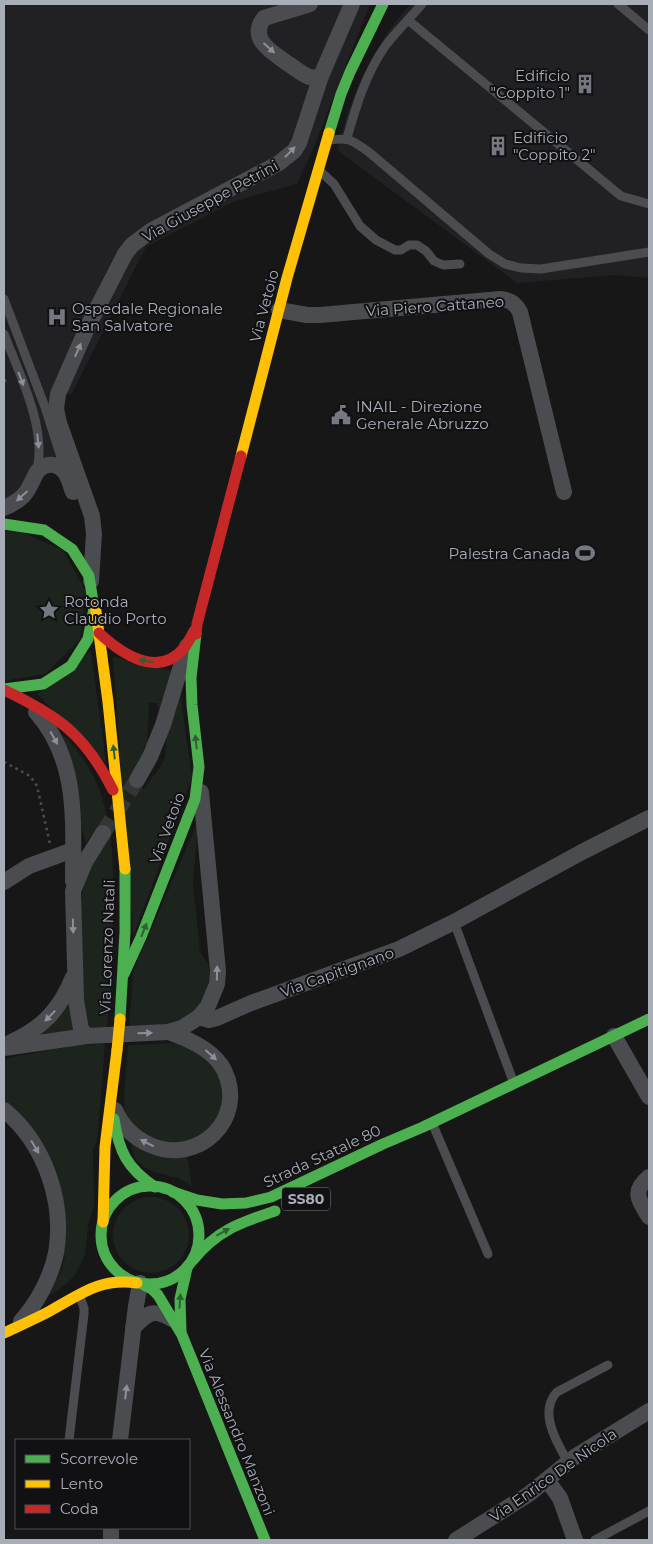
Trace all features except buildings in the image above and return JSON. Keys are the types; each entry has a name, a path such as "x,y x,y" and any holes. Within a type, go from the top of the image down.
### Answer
{"street":[{"path":"310,4 264,18 258,29 263,44 269,50 300,72 310,77 321,76"},
{"name":"Via Vetoio","path":"124,974 141,937 195,798 199,767 191,684 197,624 318,169 341,94 383,4"},
{"name":"Via Giuseppe Petrini","path":"94,540 92,516 57,417 56,409 58,394 87,328 125,254 132,245 152,230 279,163 294,151 303,133 321,76 351,5"},
{"name":"Via Piero Cattaneo","path":"279,310 307,315 320,315 502,298 511,301 520,312 564,492"},
{"path":"4,689 26,688 39,685 62,673 80,654 92,630 95,604 91,581 85,566 76,553 65,542 51,533 36,527 4,520 28,490 40,469 48,464 58,467 66,475 86,527 94,540 91,581"},
{"name":"Via Lorenzo Natali","path":"95,604 113,740 125,879 124,974 113,1099 105,1147 103,1222"},
{"name":"Via Vetoio","path":"99,633 125,654 141,661 150,663 166,662 188,644 197,624"},
{"path":"137,780 150,757 163,725 188,644"},
{"name":"Via Lorenzo Natali","path":"4,689 58,720 82,740 99,762 118,801"},
{"path":"25,700 48,726 62,753 67,769 72,807 74,975 81,1029 87,1036"},
{"path":"199,767 218,971 214,995 199,1017"},
{"name":"Via Capitignano","path":"4,1046 87,1036 168,1032 182,1028 199,1017 209,1020 217,1018 251,1003 399,949 454,922 582,852 649,818"},
{"path":"73,891 85,862 104,833"},
{"path":"4,882 29,866 73,850"},
{"path":"4,1046 26,1035 54,1012 66,995 74,975"},
{"name":"Strada Statale 80","path":"174,1192 192,1200 233,1205 255,1202 288,1190 649,1019"},
{"path":"113,1099 119,1118 134,1135 143,1142 164,1150 176,1151 193,1147 209,1138 218,1130 225,1118 230,1093 223,1069 215,1059 192,1042 168,1032"},
{"path":"614,1036 649,1098"},
{"name":"Via Lorenzo Natali","path":"113,1099 116,1133 124,1157 132,1169 155,1187"},
{"path":"4,1110 20,1126 43,1161 55,1199 57,1221 57,1243 50,1272 32,1307 9,1330"},
{"name":"Strada Statale 80","path":"382,1157 402,1140 428,1125"},
{"path":"649,1177 642,1183 638,1194 639,1200 649,1217"},
{"name":"SS80","path":"94,1258 108,1210 124,1194 139,1188 155,1187 174,1192"},
{"path":"174,1192 190,1207 198,1227 197,1249 188,1267"},
{"name":"Strada Statale 80","path":"188,1267 205,1245 220,1233 286,1207"},
{"name":"SS80","path":"101,1236 104,1253 111,1265 124,1277 140,1284"},
{"name":"SS80","path":"9,1330 45,1314 92,1287 108,1282 124,1281 155,1284 175,1278 188,1267"},
{"name":"Via Alessandro Manzoni","path":"182,1335 181,1290 188,1267"},
{"name":"SS80","path":"64,1302 85,1277"},
{"path":"120,1439 140,1284"},
{"name":"Via Alessandro Manzoni","path":"140,1284 156,1292 182,1335 265,1540"},
{"path":"133,1328 143,1318 155,1312 172,1319"},
{"name":"Via Enrico De Nicola","path":"456,1540 529,1494 591,1446 649,1411"},
{"path":"547,1480 560,1498 575,1540"}],"lane":[{"path":"347,138 358,100 368,75 386,46 422,4"},
{"path":"618,4 649,30"},
{"path":"408,20 621,196 649,204"},
{"path":"327,140 347,138 370,153 489,254 505,264 521,268 541,269 649,252"},
{"path":"318,169 334,184 360,226 376,240 395,250 401,250 409,245 418,245 443,266 460,264"},
{"path":"4,299 45,408 66,475"},
{"path":"4,334 31,404 36,423 40,454 35,477"},
{"path":"454,922 514,1084"},
{"path":"428,1125 488,1254"},
{"path":"68,1439 84,1314 84,1308 78,1294"},
{"path":"568,1462 554,1438 549,1407 552,1397 557,1392 608,1365"},
{"path":"596,1540 649,1511"}],"path":[{"path":"4,762 30,776 37,786 53,857"}],"shaded area":[{"name":"Ospedale Regionale San Salvatore","path":"4,4 370,4 316,142 297,184 235,201 146,247 71,395 52,387 48,406 69,467 41,477 4,515"},
{"path":"410,4 649,4 649,278 614,275 517,283 337,150 348,112 361,79 387,33"},
{"name":"Rotonda Claudio Porto","path":"4,531 19,531 63,550 86,592 80,640 45,674 4,681"},
{"path":"91,651 106,763 37,694"},
{"path":"113,657 170,670 171,672 160,708 158,708 157,703 149,703 147,746 144,746 143,757 130,780 144,789 161,766 165,757 168,725 179,682 192,778 133,937"},
{"path":"53,729 69,741 85,762 104,803 109,825 112,847 113,892 107,1030 90,1028 83,999 80,920 82,894 86,876 92,863 107,841 94,831 86,843"},
{"path":"198,821 193,883 200,952 208,964 210,975 205,998 194,1013 169,1026 129,1028 133,972"},
{"path":"69,1001 74,1031 31,1040"},
{"path":"177,1043 198,1053 215,1069 220,1080 223,1095 221,1115 212,1130 177,1146 148,1140 125,1115 124,1095 128,1045"},
{"path":"105,1044 97,1141 93,1150 94,1206 88,1225 85,1255 75,1275 51,1295 50,1293 62,1269 65,1256 62,1254 64,1210 4,1103 4,1060 77,1045"},
{"path":"130,1142 143,1151 164,1157 187,1156 192,1186 178,1178 154,1172 144,1167 135,1159"},
{"path":"144,1197 158,1197 172,1203 183,1214 189,1228 186,1250 178,1262 158,1273 144,1273 130,1267 119,1256 113,1242 113,1228 119,1214 130,1203"}],"tunnel":[{"path":"103,833 137,780"}],"traffic: fast":[{"path":"329,133 350,72 383,4"},
{"path":"4,524 44,530 72,549 89,576 94,608 88,639 71,666 43,684 4,689"},
{"path":"124,974 141,937 195,799 199,767 191,678 196,634"},
{"path":"120,1019 125,932 125,869"},
{"path":"173,1192 197,1200 222,1204 246,1203 271,1197 649,1019"},
{"path":"114,1119 119,1141 126,1158 137,1173 155,1187"},
{"path":"150,1186 169,1190 185,1200 195,1216 199,1235 195,1254 185,1270 169,1280 150,1284 131,1280 115,1270 105,1254 101,1235 105,1216 115,1200 131,1190 150,1186"},
{"path":"193,1260 220,1234 240,1224 275,1211"},
{"path":"181,1331 180,1299 187,1268"},
{"path":"140,1283 152,1289 158,1295 182,1335 265,1540"}],"traffic: slow":[{"path":"241,456 287,278 329,133"},
{"path":"95,604 108,702 125,869"},
{"path":"117,1050 120,1019"},
{"path":"103,1222 105,1147 117,1050"},
{"path":"4,1333 44,1314 81,1293 101,1285 124,1282 137,1283"}],"traffic: jam":[{"path":"196,634 241,456"},
{"path":"99,633 118,649 140,660 163,662 174,657 184,648 194,631"},
{"path":"4,690 40,709 69,729 92,755 113,790"}],"place":[{"name":"Edificio \"Coppito 1\"","path":"585,84"},
{"name":"Edificio \"Coppito 2\"","path":"498,146"},
{"name":"Ospedale Regionale San Salvatore","path":"57,317"},
{"name":"INAIL - Direzione Generale Abruzzo","path":"341,415"},
{"name":"Palestra Canada","path":"585,553"},
{"name":"Rotonda Claudio Porto","path":"49,610"}]}
